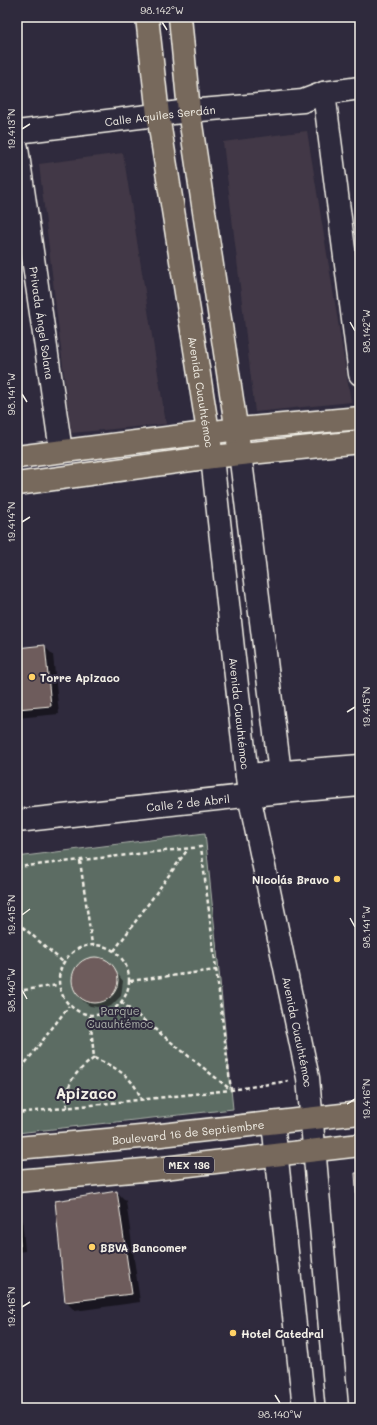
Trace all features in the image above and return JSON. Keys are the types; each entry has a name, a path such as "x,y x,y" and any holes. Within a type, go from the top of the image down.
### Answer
{"main road":[{"name":"Avenida Cuauhtémoc","path":"147,17 158,115 212,457"},
{"path":"180,17 189,112 238,429 240,454"},
{"path":"17,457 209,432 360,418"},
{"path":"17,484 212,457 360,442"},
{"name":"Boulevard 16 de Septiembre","path":"17,1148 152,1136 360,1113"},
{"name":"MEX 136","path":"17,1181 155,1169 360,1145"}],"street":[{"name":"Calle Aquiles Serdán","path":"325,99 360,88"},
{"name":"Calle Aquiles Serdán","path":"17,132 158,115 303,101 325,99 360,100"},
{"path":"325,99 360,374"},
{"name":"Privada Ángel Solana","path":"17,148 61,451"},
{"path":"240,454 281,782"},
{"name":"Avenida Cuauhtémoc","path":"212,457 248,785 308,1078 337,1408"},
{"name":"Calle 2 de Abril","path":"17,821 248,785 281,782 360,766"},
{"name":"Calle 2 de Abril","path":"281,782 360,785"},
{"path":"273,1123 304,1408"}],"path":[{"path":"17,867 201,846 231,1090"},
{"path":"114,951 188,848"},
{"path":"80,860 92,944"},
{"path":"17,922 63,962"},
{"path":"92,944 104,946 114,951 123,959 128,969 130,981 127,992 121,1002 112,1010 102,1015 90,1016 78,1012 69,1006 62,996 58,984 59,973 63,962 71,953 81,947 92,944"},
{"path":"130,981 216,970"},
{"path":"17,991 58,984"},
{"path":"121,1002 231,1090"},
{"path":"17,1074 69,1006"},
{"path":"90,1016 94,1058"},
{"path":"94,1058 112,1065 131,1080 137,1088 141,1099"},
{"path":"67,1108 66,1090 74,1076 94,1058"},
{"path":"17,1113 231,1090 308,1078"}],"shaded area":[{"path":"307,131 351,402 255,412 223,142"},
{"path":"123,153 166,424 71,433 39,164"}],"green space":[{"name":"Parque Cuauhtémoc","path":"205,833 233,1109 17,1133 17,857"}],"building":[{"name":"Torre Apizaco","path":"45,645 51,706 17,709 17,648"},
{"path":"90,957 100,957 112,963 117,971 117,989 112,997 104,1002 90,1003 82,1000 75,993 72,985 72,975 75,967 82,960"},
{"path":"355,1173 360,1173 360,1218 358,1218"},
{"name":"BBVA Bancomer","path":"117,1191 132,1294 65,1302 55,1201"},
{"path":"17,1212 20,1246 17,1246"}],"place":[{"name":"Torre Apizaco","path":"32,677"},
{"name":"Nicolás Bravo","path":"337,879"},
{"name":"BBVA Bancomer","path":"92,1247"},
{"name":"Hotel Catedral","path":"233,1333"}],"district":[{"name":"Apizaco","path":"86,1093"}]}
